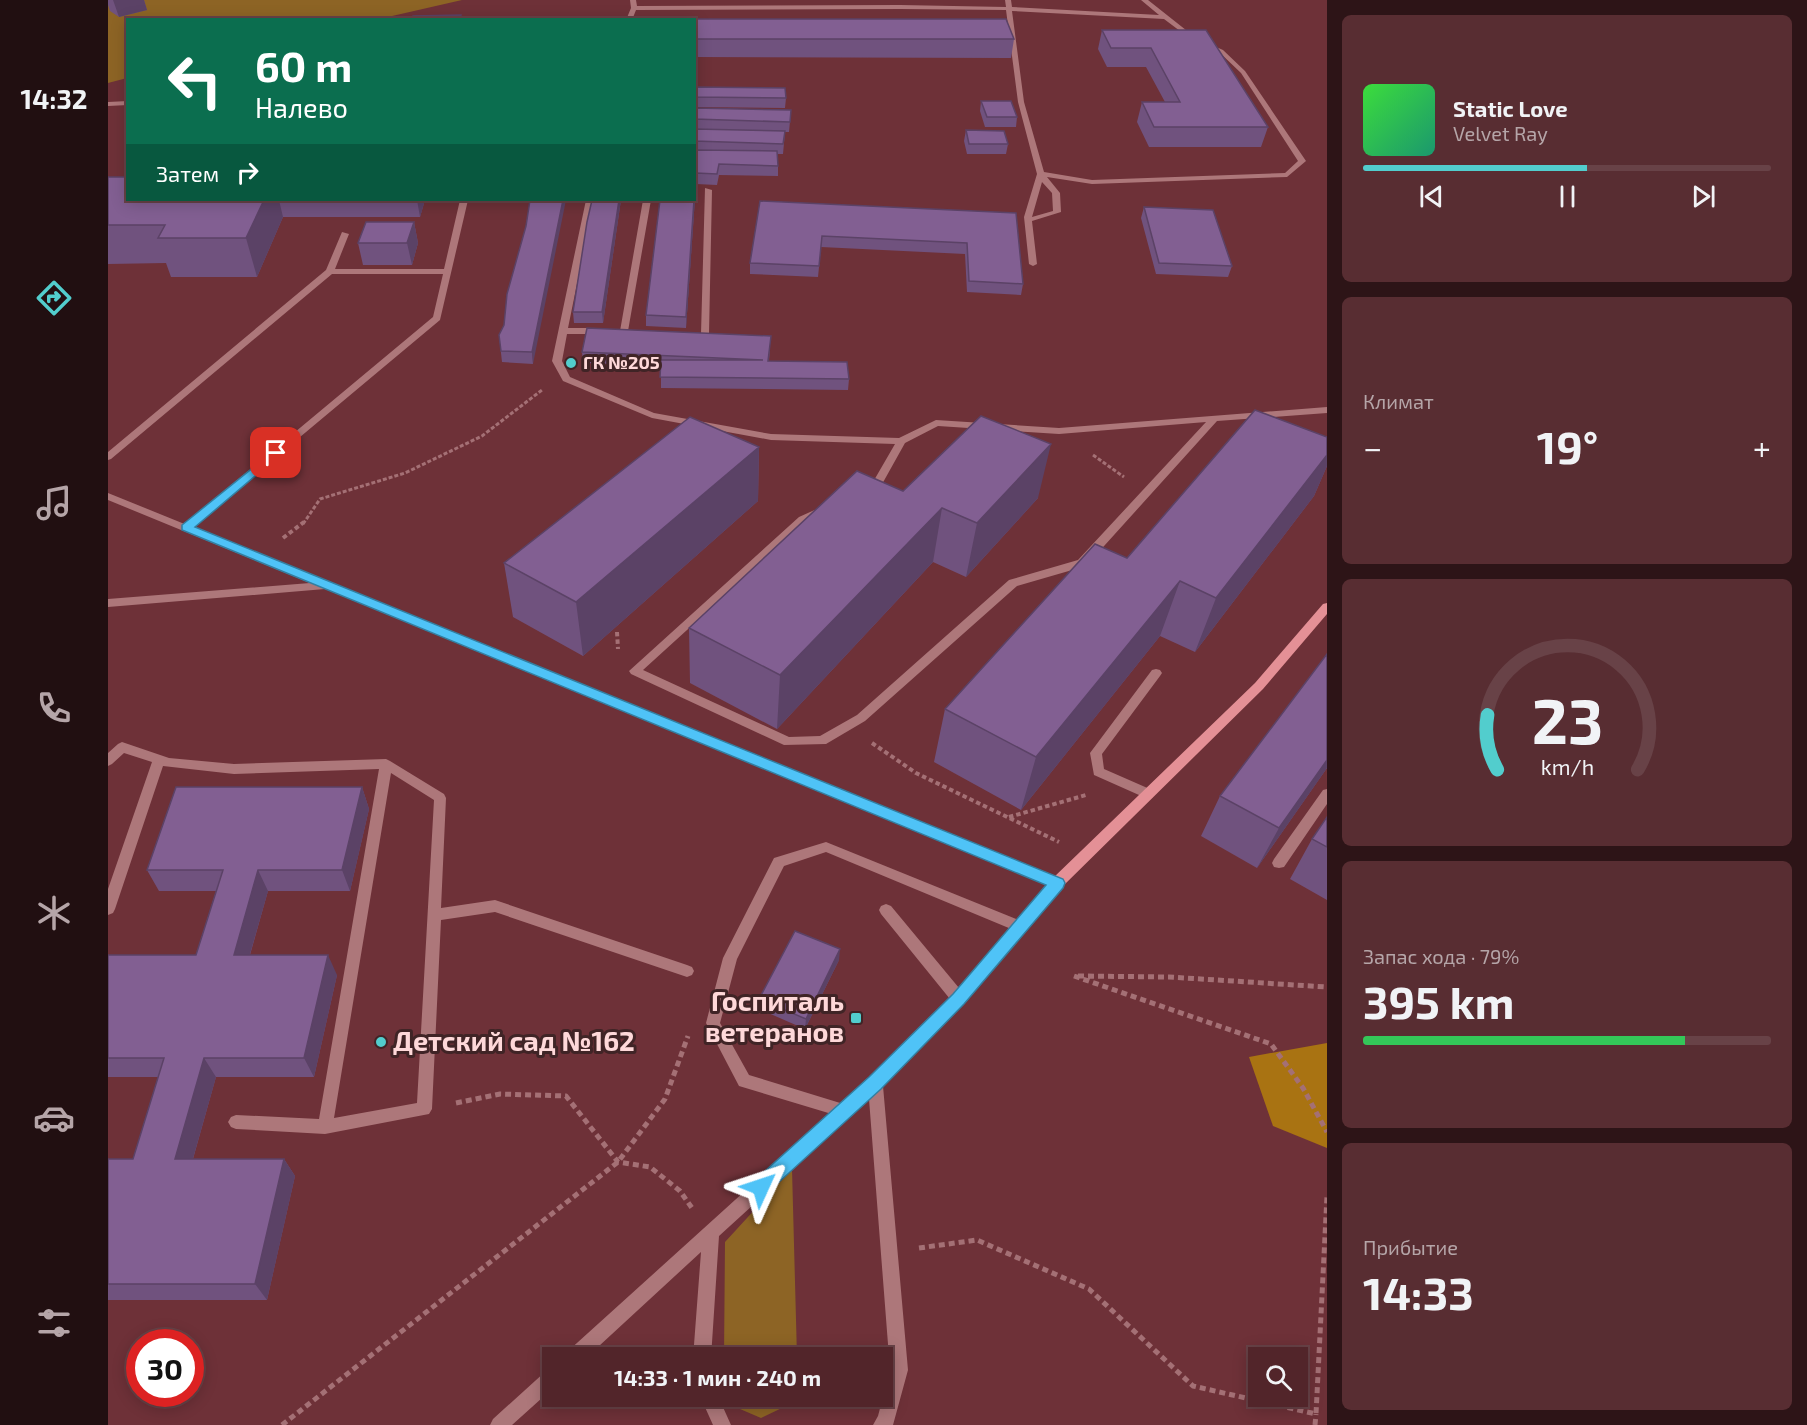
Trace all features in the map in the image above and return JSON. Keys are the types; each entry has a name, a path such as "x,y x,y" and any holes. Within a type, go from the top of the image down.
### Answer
{"street":[{"path":"630,18 634,8 633,0"},
{"path":"743,0 744,8"},
{"path":"1008,0 1022,102 1041,174 1056,193 1057,213 1029,220"},
{"path":"1041,174 1092,182 1287,176 1302,161 1243,72 1221,51 1194,39 1144,0"},
{"path":"634,8 1008,9 1100,11 1164,17"},
{"path":"108,104 126,104"},
{"path":"1033,264 1029,220 1041,174"},
{"path":"693,334 709,334 708,190"},
{"path":"186,528 437,318 464,201"},
{"path":"590,201 557,361 566,379 652,415 771,437 901,441 936,423 1059,431 1327,410"},
{"path":"624,331 647,201"},
{"path":"108,457 330,271 345,234"},
{"path":"330,271 447,272"},
{"path":"564,331 636,331"},
{"path":"835,504 804,519 635,671 788,742 822,741 861,718 1013,583 1082,563 1214,419"},
{"path":"856,494 877,484 901,441"},
{"path":"108,496 1057,883"},
{"path":"108,603 329,585"},
{"path":"585,1347 875,1083 958,999 1057,883 1259,686 1327,607"},
{"path":"1148,794 1098,772 1096,753 1156,673"},
{"path":"108,761 122,747 169,763 234,769 386,765 440,798 424,1109 326,1127 236,1122"},
{"path":"108,909 159,759"},
{"path":"326,1127 386,765"},
{"path":"1280,863 1327,794"},
{"path":"845,1111 744,1081 713,1023 730,958 778,862 826,847 1021,927"},
{"path":"434,915 495,906 687,971"},
{"path":"886,910 958,999"},
{"path":"875,1083 899,1370 886,1421 882,1425"},
{"path":"703,1347 711,1232"},
{"path":"499,1425 542,1386"},
{"path":"714,1407 722,1425"}],"path":[{"path":"249,553 261,553 302,526 320,499 405,473 482,436 551,383 557,361"},
{"path":"1059,431 1146,493"},
{"path":"846,726 916,772 1060,842"},
{"path":"1009,817 1123,784"},
{"path":"1327,987 1169,977 1074,976 1270,1044 1303,1088 1327,1132"},
{"path":"282,1425 618,1162 665,1098 689,1032"},
{"path":"424,1109 500,1094 566,1096 618,1162 650,1167 680,1191"},
{"path":"1315,1425 1327,1196"},
{"path":"889,1252 977,1240 1089,1289 1193,1386 1316,1414"}],"shaded area":[{"path":"108,0 462,0 383,18 126,18 126,78 108,83"},
{"path":"1327,1043 1327,1148 1273,1126 1249,1057"},
{"path":"792,1169 797,1347 724,1347 725,1242"},
{"path":"735,1407 784,1407 761,1418"}],"building":[{"path":"461,15 460,18 412,18 413,16"},
{"path":"696,19 1006,19 1014,39 696,39"},
{"path":"1102,30 1206,30 1268,127 1154,127 1142,102 1180,102 1151,48 1111,48"},
{"path":"696,87 785,88 786,98 696,97"},
{"path":"981,101 1011,101 1017,117 987,117"},
{"path":"696,108 791,110 790,122 696,119"},
{"path":"696,129 785,131 783,144 696,141"},
{"path":"966,130 1004,131 1008,144 969,144"},
{"path":"696,150 777,151 778,166 719,164 717,174 696,173"},
{"path":"108,177 126,177 126,201 264,201 246,238 158,238 165,225 108,225"},
{"path":"530,201 563,201 532,352 501,351 499,335 504,325 507,294 526,226"},
{"path":"592,201 619,201 602,312 573,312"},
{"path":"660,201 694,201 686,317 646,315"},
{"path":"760,201 1016,213 1023,284 969,281 967,243 822,236 819,266 750,263"},
{"path":"1144,207 1213,210 1232,266 1159,263"},
{"path":"366,222 414,222 407,243 358,243"},
{"path":"587,328 771,336 768,361 847,362 849,379 660,377 661,360 763,360 582,352"},
{"path":"1255,410 1327,437 1327,455 1216,598 1180,581 1036,757 945,709 1095,544 1127,558"},
{"path":"981,416 1051,444 977,523 942,508 780,675 689,628 857,471 903,491"},
{"path":"690,417 759,447 576,602 504,563"},
{"path":"1327,654 1327,760 1279,828 1220,796"},
{"path":"176,787 362,787 342,870 258,870 234,955 328,955 304,1058 204,1058 175,1159 284,1159 255,1284 108,1284 108,1159 133,1159 164,1058 108,1058 108,955 196,955 223,870 147,870"},
{"path":"1327,817 1327,847 1312,839"},
{"path":"795,931 840,949 806,1019 759,999"}],"place":[{"name":"ГК №205","path":"571,363"},
{"name":"Госпиталь ветеранов","path":"856,1018"},
{"name":"Детский сад №162","path":"381,1042"}],"route":[{"path":"276,453 186,528 1057,883 958,999 875,1083 761,1187"}]}
